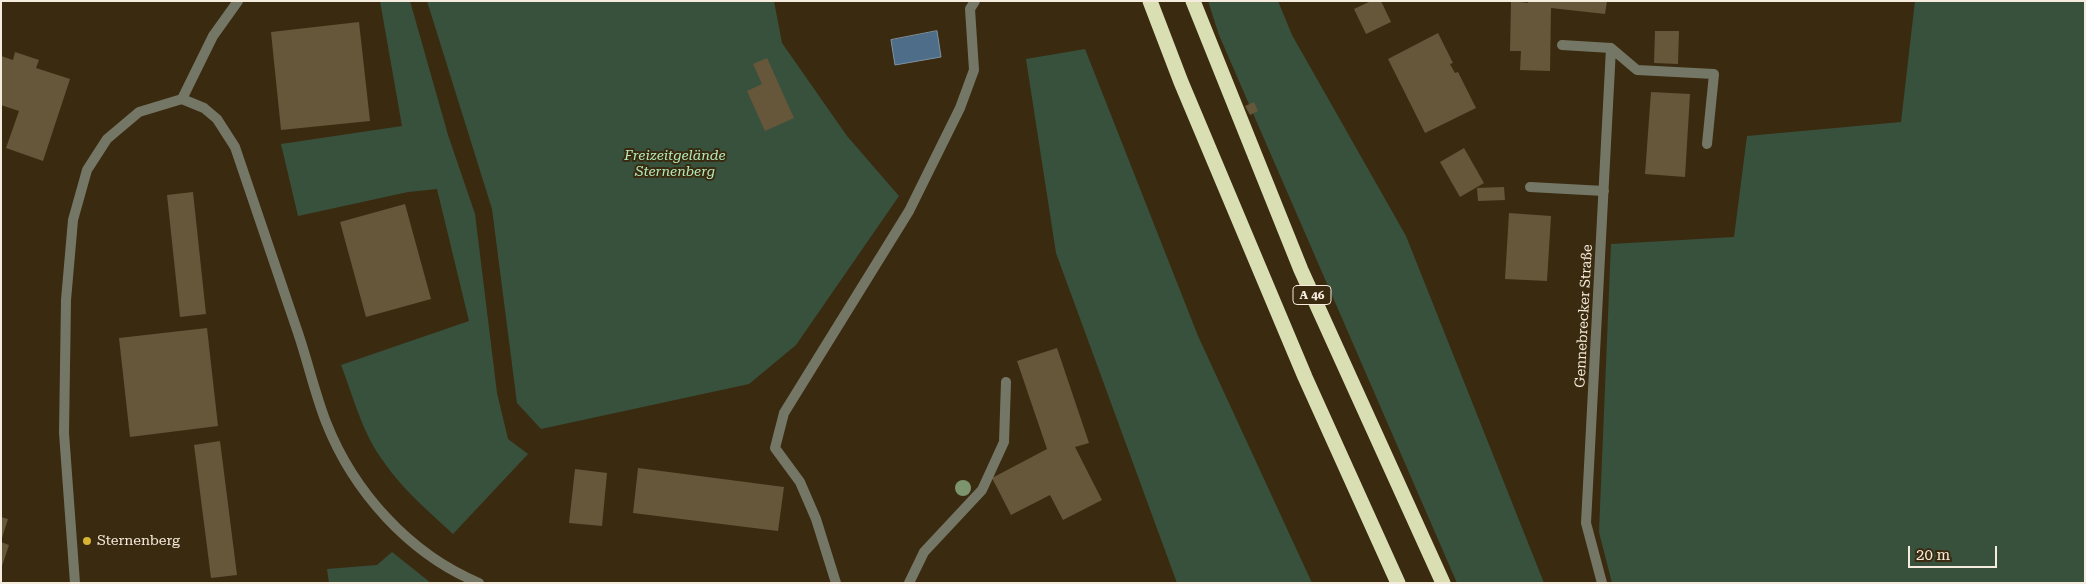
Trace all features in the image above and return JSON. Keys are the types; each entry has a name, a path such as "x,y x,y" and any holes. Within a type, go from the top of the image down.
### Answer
{"highway":[{"name":"A 46","path":"1150,1 1181,82 1304,377 1398,583"},
{"name":"A 46","path":"1193,1 1301,270 1444,583"}],"street":[{"path":"182,100 213,36 238,1"},
{"path":"836,583 816,518 800,482 775,448 784,413 909,211 960,108 974,70 970,9 975,1"},
{"path":"1562,44 1612,48 1637,70 1714,74 1707,144"},
{"name":"Gennebrecker Straße","path":"1602,583 1586,524 1612,48"},
{"path":"75,583 64,433 66,300 73,220 87,170 107,139 139,112 182,100 204,108 217,119 235,147 312,373 326,421 349,468 369,498 403,535 459,574 479,583"},
{"path":"1530,187 1604,191"},
{"path":"909,583 924,552 982,490 1004,442 1006,382"}],"green space":[{"path":"380,1 410,1 448,135 475,214 497,393 508,439 528,454 453,534 405,488 388,469 374,448 363,425 341,365 469,321 437,189 408,192 298,216 281,144 402,126"},
{"name":"Freizeitgelände Sternenberg","path":"427,1 774,1 782,43 847,136 899,196 796,345 749,384 541,429 517,403 492,209"},
{"path":"1208,1 1278,1 1292,35 1406,236 1544,583 1457,583 1219,35"},
{"path":"1915,1 2085,1 2085,583 1612,583 1599,532 1611,244 1734,237 1747,136 1901,122"},
{"path":"1085,49 1198,336 1312,583 1177,583 1056,253 1026,59"},
{"path":"392,552 431,583 329,583 327,569 377,565"}],"water":[{"path":"937,31 941,57 895,65 891,40"}],"building":[{"path":"1371,1 1381,1 1391,22 1366,34 1354,9"},
{"path":"1511,1 1528,3 1528,1 1607,1 1605,14 1551,8 1550,71 1520,70 1521,51 1510,51"},
{"path":"359,22 370,121 281,130 271,32"},
{"path":"1655,31 1679,31 1678,64 1654,63"},
{"path":"1438,33 1453,63 1450,64 1455,73 1458,72 1476,108 1425,133 1388,59"},
{"path":"15,52 39,60 36,68 70,79 43,161 6,148 19,111 1,105 1,56 13,60"},
{"path":"767,58 794,118 765,131 747,91 762,84 753,64"},
{"path":"1651,92 1690,94 1685,177 1645,174"},
{"path":"1254,102 1258,111 1250,115 1245,106"},
{"path":"1464,148 1484,183 1460,197 1440,162"},
{"path":"1504,187 1505,200 1478,201 1477,188"},
{"path":"193,192 206,314 180,317 167,195"},
{"path":"405,204 431,299 366,317 340,222"},
{"path":"1509,213 1551,216 1547,281 1505,279"},
{"path":"207,328 218,426 130,437 119,338"},
{"path":"1057,348 1089,443 1075,447 1102,500 1063,520 1050,495 1011,515 992,478 1047,449 1017,361"},
{"path":"220,441 237,575 211,578 194,445"},
{"path":"638,468 784,487 778,531 633,513"},
{"path":"575,469 607,473 602,526 569,523"},
{"path":"1,517 8,519 2,538 1,538"},
{"path":"1,542 9,545 2,566 1,566"}],"place":[{"name":"Sternenberg","path":"87,541"}]}
